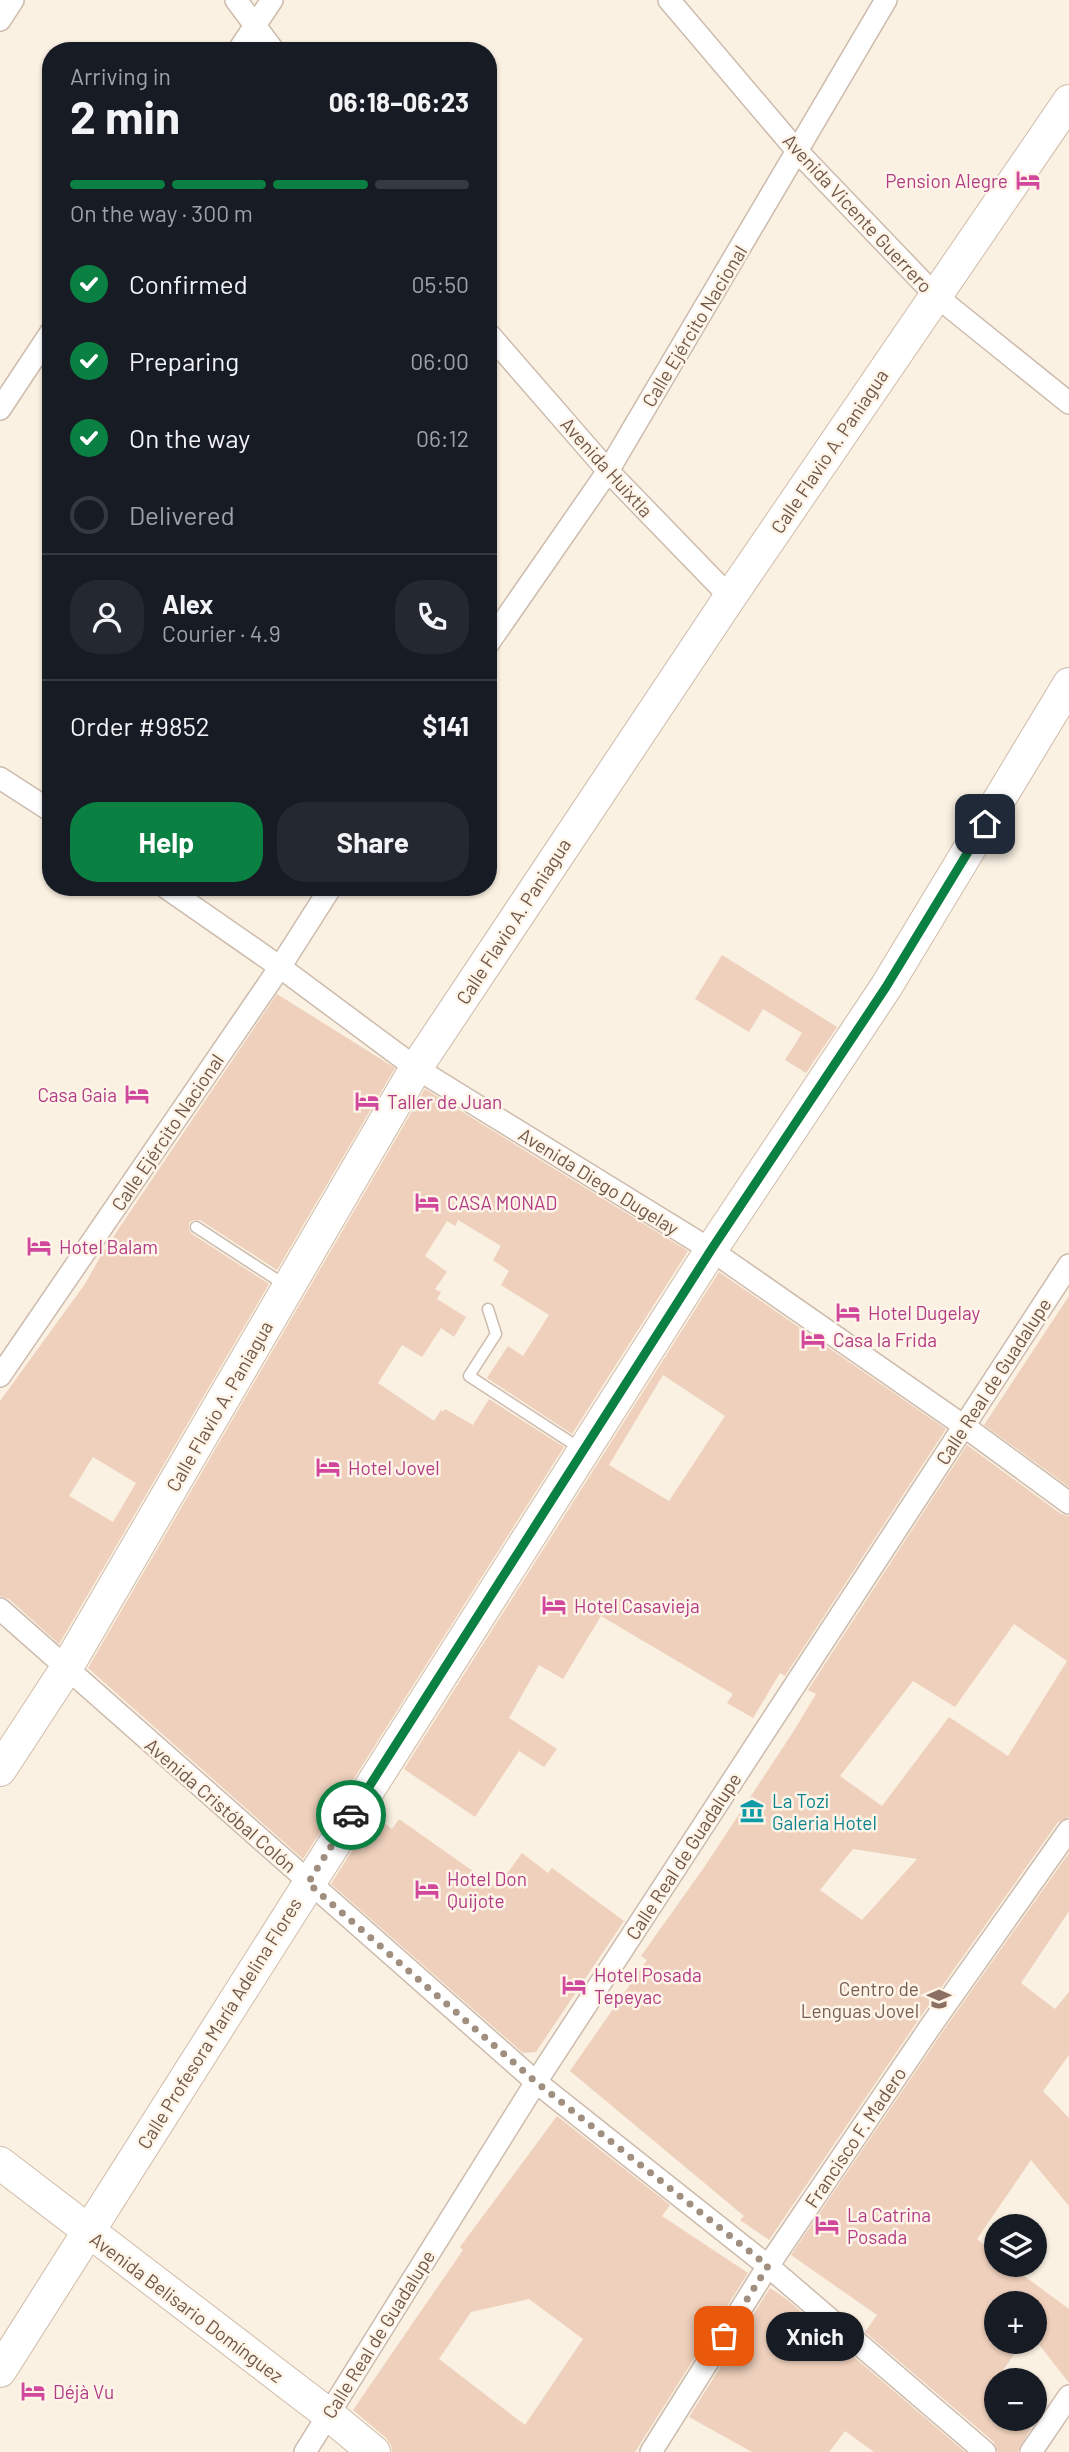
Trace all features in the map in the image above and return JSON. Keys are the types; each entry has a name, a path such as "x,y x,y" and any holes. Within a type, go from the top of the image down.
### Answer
{"street":[{"path":"0,20 13,0"},
{"path":"236,0 267,42"},
{"path":"244,42 272,0"},
{"name":"Avenida Vicente Guerrero","path":"669,0 798,152 934,295 1069,403"},
{"name":"Calle Ejército Nacional","path":"497,631 608,471 886,0"},
{"name":"Calle Flavio A. Paniagua","path":"0,1770 66,1668 416,1068 730,597 1069,101"},
{"path":"0,409 42,346"},
{"name":"Avenida Huixtla","path":"497,349 608,471 730,597"},
{"name":"Calle Profesora María Adelina Flores","path":"0,2371 711,1250 886,987 1069,684"},
{"path":"0,778 42,805"},
{"name":"Avenida Diego Dugelay","path":"178,896 280,967 416,1068 711,1250 964,1426 1069,1503"},
{"name":"Calle Ejército Nacional","path":"0,1376 280,967 325,896"},
{"name":"Calle Real de Guadalupe","path":"305,2452 536,2082 1069,1265"},
{"name":"Avenida Cristóbal Colón","path":"0,1609 536,2082 768,2266 985,2452"},
{"name":"Francisco F. Madero","path":"651,2452 768,2266 1069,1830"},
{"name":"Avenida Belisario Domínguez","path":"0,2163 374,2452"},
{"path":"1031,2452 1069,2396"}],"lane":[{"path":"196,1227 288,1287"},
{"path":"488,1309 496,1334 469,1376 583,1450"}],"building":[{"path":"722,955 837,1027 806,1073 785,1060 802,1033 763,1009 749,1032 695,999"},
{"path":"277,994 395,1068 277,1270 200,1220 189,1223 192,1234 269,1284 59,1644 9,1599 0,1596 0,1401 85,1284 103,1252","holes":["93,1457 136,1483 113,1522 69,1496"]},
{"path":"425,1089 688,1251 572,1434 487,1378 508,1346 523,1356 549,1315 501,1285 509,1271 493,1260 501,1246 458,1220 455,1226 447,1221 425,1256 447,1272 435,1289 441,1292 437,1299 466,1317 454,1337 441,1328 422,1357 402,1345 378,1383 434,1421 441,1410 443,1412 445,1409 473,1425 489,1399 564,1447 303,1859 88,1668"},
{"path":"719,1272 946,1429 785,1676 780,1673 753,1718 727,1703 733,1694 601,1616 563,1679 539,1665 509,1718 557,1749 544,1767 519,1751 475,1817 404,1769","holes":["663,1375 725,1416 669,1501 609,1465"]},
{"path":"1069,1296 1069,1487 984,1425"},
{"path":"967,1445 1061,1514 1069,1516 1069,1817 1058,1822 919,2019 769,2240 740,2220 744,2216 570,2071 647,1960 641,1956 705,1866 793,1732 816,1694 808,1690","holes":["1014,1624 1067,1661 1008,1756 949,1717 882,1806 840,1776 913,1681 955,1707","853,1849 917,1859 862,1920 820,1890"]},
{"path":"374,1816 392,1829 399,1819 497,1888 522,1853 548,1873 552,1868 624,1921 536,2052 523,2053 331,1884"},
{"path":"1069,1853 1069,1911 1021,1983 1055,2009 1069,1992 1069,2055 1043,2091 1069,2118 1069,2206 1031,2160 994,2214 984,2214 984,2229 977,2239 984,2245 984,2277 1026,2277 1045,2291 984,2291 984,2354 1014,2354 1004,2368 984,2368 984,2431 1029,2431 1018,2452 998,2452 994,2442 865,2332 877,2315 791,2255 941,2034"},
{"path":"557,2116 670,2205 662,2216 748,2273 635,2452 392,2452 386,2438 353,2410 463,2250 460,2247","holes":["529,2299 583,2339 525,2425 439,2359 471,2312"]},
{"path":"770,2288 965,2452 874,2452 845,2431 829,2452 752,2452 689,2417"},
{"path":"1047,2293 1069,2309 1069,2383 1046,2354"}],"way so far":[{"path":"351,1815 308,1883 536,2082 768,2266 724,2336"}],"place":[{"name":"Pension Alegre","path":"1028,180"},
{"name":"Casa Gaia","path":"137,1094"},
{"name":"Taller de Juan","path":"367,1101"},
{"name":"CASA MONAD","path":"427,1202"},
{"name":"Hotel Balam","path":"39,1246"},
{"name":"Hotel Dugelay","path":"848,1312"},
{"name":"Casa la Frida","path":"813,1339"},
{"name":"Hotel Jovel","path":"328,1467"},
{"name":"Hotel Casavieja","path":"554,1605"},
{"name":"La Tozi Galeria Hotel","path":"752,1811"},
{"name":"Hotel Don Quijote","path":"427,1889"},
{"name":"Hotel Posada Tepeyac","path":"574,1985"},
{"name":"Centro de Lenguas Jovel","path":"939,1999"},
{"name":"La Catrina Posada","path":"827,2225"},
{"name":"Xnich","path":"724,2336"},
{"name":"Déjà Vu","path":"33,2391"}],"route":[{"path":"351,1815 711,1250 886,987 985,824"}]}
